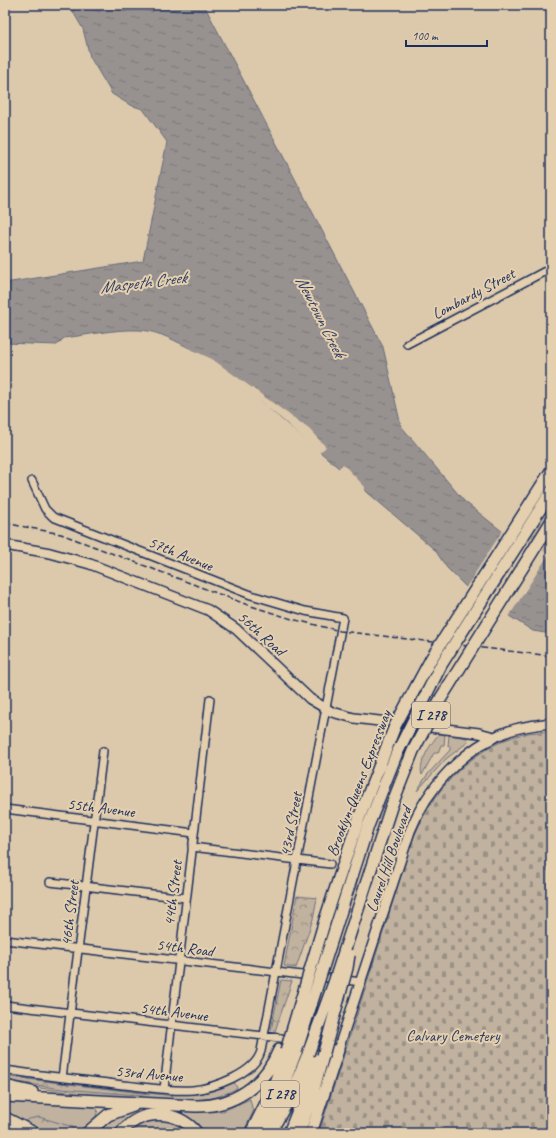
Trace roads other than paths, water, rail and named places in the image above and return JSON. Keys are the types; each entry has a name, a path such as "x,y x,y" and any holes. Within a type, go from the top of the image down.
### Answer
{"highway":[{"name":"Brooklyn-Queens Expressway","path":"260,1133 276,1102 287,1051 325,920 368,792 401,714 431,659 551,471"},
{"name":"Brooklyn-Queens Expressway","path":"251,1133 269,1097 287,1051 370,820 396,754 441,665 551,492"},
{"name":"I 278","path":"270,1133 292,1092 315,1055 334,983 391,807 422,733 441,698 551,522"},
{"path":"289,1133 301,1103 315,1055 347,968 352,928"},
{"path":"311,1133 338,1050"},
{"path":"5,1096 201,1106 228,1102 247,1092 263,1078 270,1068 287,1051"},
{"path":"299,1133 312,1095 315,1055"},
{"path":"5,1086 70,1099"},
{"path":"87,1133 108,1115 124,1108 146,1104"},
{"path":"121,1133 136,1120 146,1116 158,1114 172,1116 183,1120 197,1133"},
{"path":"5,1118 34,1133"}],"main road":[{"name":"56th Road","path":"5,545 50,553 90,564 208,610 236,629 310,698 326,709 349,717 479,733 494,737"},
{"name":"Laurel Hill Boulevard","path":"338,1050 362,982 408,838 422,805 439,782 454,766 494,737 519,728 551,723"}],"street":[{"name":"Lombardy Street","path":"407,344 551,268"},
{"name":"57th Avenue","path":"32,481 45,509 53,517 251,595 306,611 343,618"},
{"name":"43rd Street","path":"264,1036 343,618"},
{"name":"44th Street","path":"164,1090 178,960 210,699"},
{"name":"46th Street","path":"62,1078 103,751"},
{"name":"55th Avenue","path":"5,809 194,833"},
{"path":"192,847 330,864"},
{"path":"50,882 186,898"},
{"name":"54th Road","path":"5,940 362,982"},
{"name":"54th Avenue","path":"5,1005 297,1040 338,1050"},
{"name":"53rd Avenue","path":"5,1070 164,1090 191,1090 206,1088 235,1077 249,1067 259,1058 264,1036"}],"water":[{"path":"69,5 204,5 383,347 401,426 464,501 508,536 551,557 551,634 533,631 471,592 447,568 435,550 231,376 174,340 149,331 129,330 111,331 64,338 57,345 5,343 5,283 143,261 167,142 143,109 130,105 112,94 90,57 83,29"}],"railway":[{"path":"5,523 61,534 248,605 292,619 340,631 551,656"}],"water label":[{"name":"Maspeth Creek","path":"143,282"},
{"name":"Newtown Creek","path":"321,316"}],"park label":[{"name":"Calvary Cemetery","path":"453,1035"}]}
